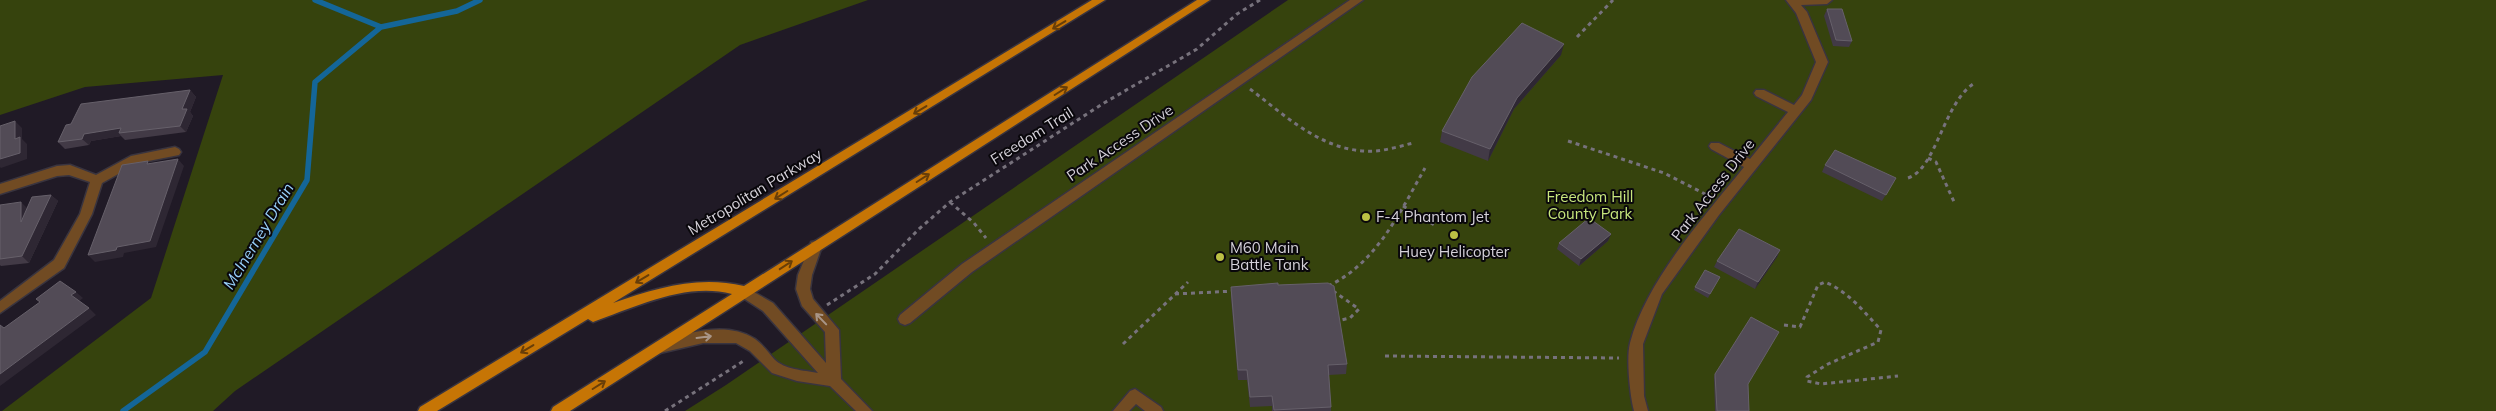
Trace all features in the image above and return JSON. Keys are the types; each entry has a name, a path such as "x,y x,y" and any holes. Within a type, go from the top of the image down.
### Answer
{"main road":[{"name":"Metropolitan Parkway","path":"426,411 1100,0"},
{"path":"558,411 1204,0"},
{"path":"569,324 645,298 675,290 719,286 732,287 745,292"}],"street":[{"name":"Park Access Drive","path":"905,319 967,268 1358,0"},
{"path":"1792,1 1827,0"},
{"name":"Park Access Drive","path":"1641,411 1637,396 1636,344 1656,292 1722,203 1808,97 1822,62 1801,12 1792,1"},
{"path":"1760,92 1796,112"},
{"path":"1715,146 1752,166"},
{"path":"0,308 58,264 86,214 97,180 135,159 175,152"},
{"path":"0,189 63,170 79,171 97,180"},
{"path":"816,246 805,275 803,290 807,302 832,330 834,381"},
{"path":"745,292 768,307 834,381 865,411"},
{"path":"657,348 686,340 711,336 733,337 746,340 777,369 834,381"},
{"path":"1120,411 1135,395 1156,411"}],"path":[{"name":"Freedom Trail","path":"826,306 875,274 919,229 950,202 1104,103 1197,49 1237,14 1260,0"},
{"path":"1577,37 1613,0"},
{"path":"1240,80 1284,114 1324,141 1341,148 1374,151 1413,143"},
{"path":"1908,178 1914,176 1928,158 1939,139 1951,107 1962,90 1973,84"},
{"path":"1568,141 1664,172 1722,203"},
{"path":"1928,158 1936,162 1955,204"},
{"path":"1337,321 1350,318 1359,309 1326,286 1336,284 1352,272 1385,237 1425,168"},
{"path":"950,202 974,223 995,249"},
{"path":"1403,206 1436,226"},
{"path":"1123,344 1188,282"},
{"path":"1784,325 1800,327 1820,283 1831,284 1845,294 1881,330 1881,337 1878,342 1818,370 1807,377 1807,380 1821,384 1898,376"},
{"path":"1176,294 1241,291"},
{"path":"1384,356 1624,358"},
{"path":"666,411 744,361"}],"green space":[{"path":"0,0 868,0 740,45 235,391 213,411 2,411 151,298 223,75 85,87 0,115"},
{"name":"Freedom Hill County Park","path":"1288,0 2496,0 2496,411 685,411 726,385"}],"building":[{"path":"1827,9 1842,9 1852,41 1836,40"},
{"path":"1522,23 1564,44 1517,98 1490,149 1442,131 1472,77"},
{"path":"190,90 182,109 187,109 180,126 119,133 121,128 84,134 82,139 58,142 66,125 71,124 81,104"},
{"path":"15,121 15,139 20,137 20,153 0,159 0,126"},
{"path":"1835,150 1896,178 1886,195 1825,165"},
{"path":"178,159 150,241 88,255 122,165 148,161 147,164"},
{"path":"51,195 22,256 0,259 0,205 21,202 21,222 32,197"},
{"path":"1589,218 1611,234 1581,259 1559,243"},
{"path":"1739,229 1780,250 1758,282 1717,261"},
{"path":"1705,270 1720,277 1710,294 1695,287"},
{"path":"60,281 76,292 71,295 89,308 0,374 0,325 4,328 40,302 36,299"},
{"path":"1278,283 1278,285 1328,283 1334,286 1347,364 1328,365 1331,407 1274,410 1272,396 1250,397 1247,370 1238,370 1231,287"},
{"path":"1751,317 1779,332 1748,384 1749,411 1717,411 1715,374"}],"waterway":[{"path":"315,0 381,27"},
{"path":"381,27 457,11 480,0"},
{"name":"McInerney Drain","path":"123,411 205,352 307,180 315,82 381,27"}],"place":[{"name":"F-4 Phantom Jet","path":"1366,217"},
{"name":"Huey Helicopter","path":"1454,235"},
{"name":"M60 Main Battle Tank","path":"1220,257"}]}
